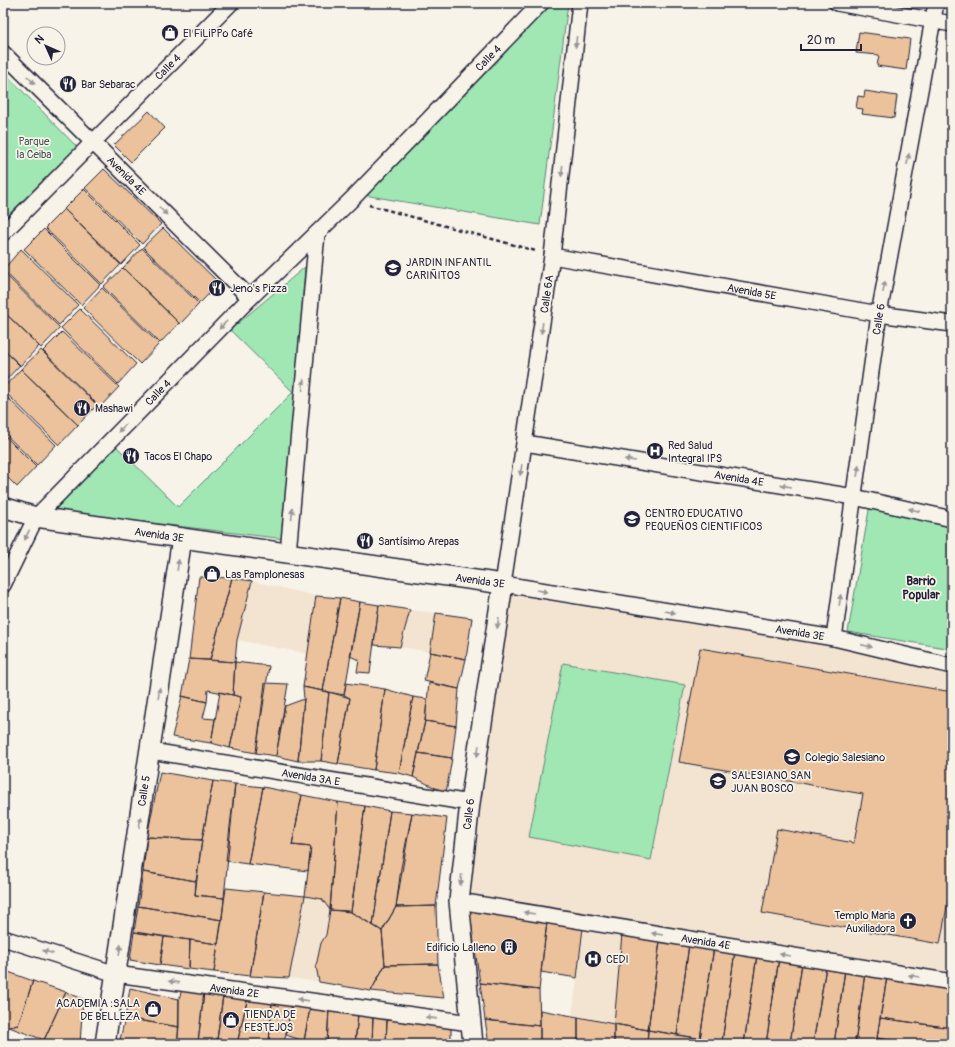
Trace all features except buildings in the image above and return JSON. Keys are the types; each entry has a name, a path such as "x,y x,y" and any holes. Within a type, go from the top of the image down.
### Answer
{"street":[{"name":"Calle 4","path":"3,233 94,143 230,3"},
{"name":"Calle 4","path":"3,585 36,516 250,298 351,200 541,3"},
{"name":"Calle 6A","path":"503,584 552,256 580,3"},
{"name":"Calle 6","path":"834,638 879,314 936,3"},
{"path":"842,4 952,24"},
{"name":"Avenida 4E","path":"3,53 250,298"},
{"path":"288,553 317,233"},
{"name":"Avenida 5E","path":"552,256 879,314 952,324"},
{"name":"Avenida 4E","path":"525,443 854,497 952,519"},
{"name":"Avenida 3E","path":"4,507 36,516 503,584 834,638 952,666"},
{"name":"Calle 5","path":"106,1044 182,538"},
{"name":"Calle 6","path":"473,1044 459,901 470,803 503,584"},
{"name":"Avenida 3A E","path":"151,751 470,803"},
{"name":"Avenida 4E","path":"459,901 952,982"},
{"name":"Avenida 2E","path":"3,938 116,974 470,1023"}],"path":[{"path":"351,200 552,256"}],"shaded area":[{"path":"252,581 316,596 308,654 237,640"},
{"name":"SALESIANO SAN JUAN BOSCO","path":"505,594 952,666 952,976 470,896"},
{"path":"410,610 436,613 430,652 400,647"},
{"path":"305,896 322,899 330,910 326,935 321,943 316,966 319,982 289,978"},
{"path":"584,928 622,934 614,1024 572,1015"}],"green space":[{"path":"550,3 568,3 540,225 364,195"},
{"name":"Parque la Ceiba","path":"3,71 77,147 3,220"},
{"path":"305,267 285,539 51,511 115,445 178,507 293,392 230,330"},
{"path":"870,504 952,517 952,649 848,632"},
{"path":"563,663 685,685 651,860 529,837"}],"place":[{"name":"El FiLiPPo Café","path":"170,33"},
{"name":"Bar Sebarac","path":"68,84"},
{"name":"JARDIN INFANTIL CARIÑITOS","path":"393,268"},
{"name":"Jeno's Pizza","path":"217,288"},
{"name":"Mashawi","path":"82,408"},
{"name":"Red Salud Integral IPS","path":"655,451"},
{"name":"Tacos El Chapo","path":"131,456"},
{"name":"CENTRO EDUCATIVO PEQUEÑOS CIENTIFICOS","path":"632,519"},
{"name":"Santísimo Arepas","path":"365,541"},
{"name":"Las Pamplonesas","path":"212,574"},
{"name":"Colegio Salesiano","path":"792,757"},
{"name":"SALESIANO SAN JUAN BOSCO","path":"718,781"},
{"name":"Templo Maria Auxiliadora","path":"908,921"},
{"name":"Edificio Lalleno","path":"509,947"},
{"name":"CEDI","path":"593,959"},
{"name":"ACADEMIA :SALA DE BELLEZA","path":"153,1009"},
{"name":"TIENDA DE FESTEJOS","path":"231,1020"}],"district":[{"name":"Barrio Popular","path":"921,588"}]}
